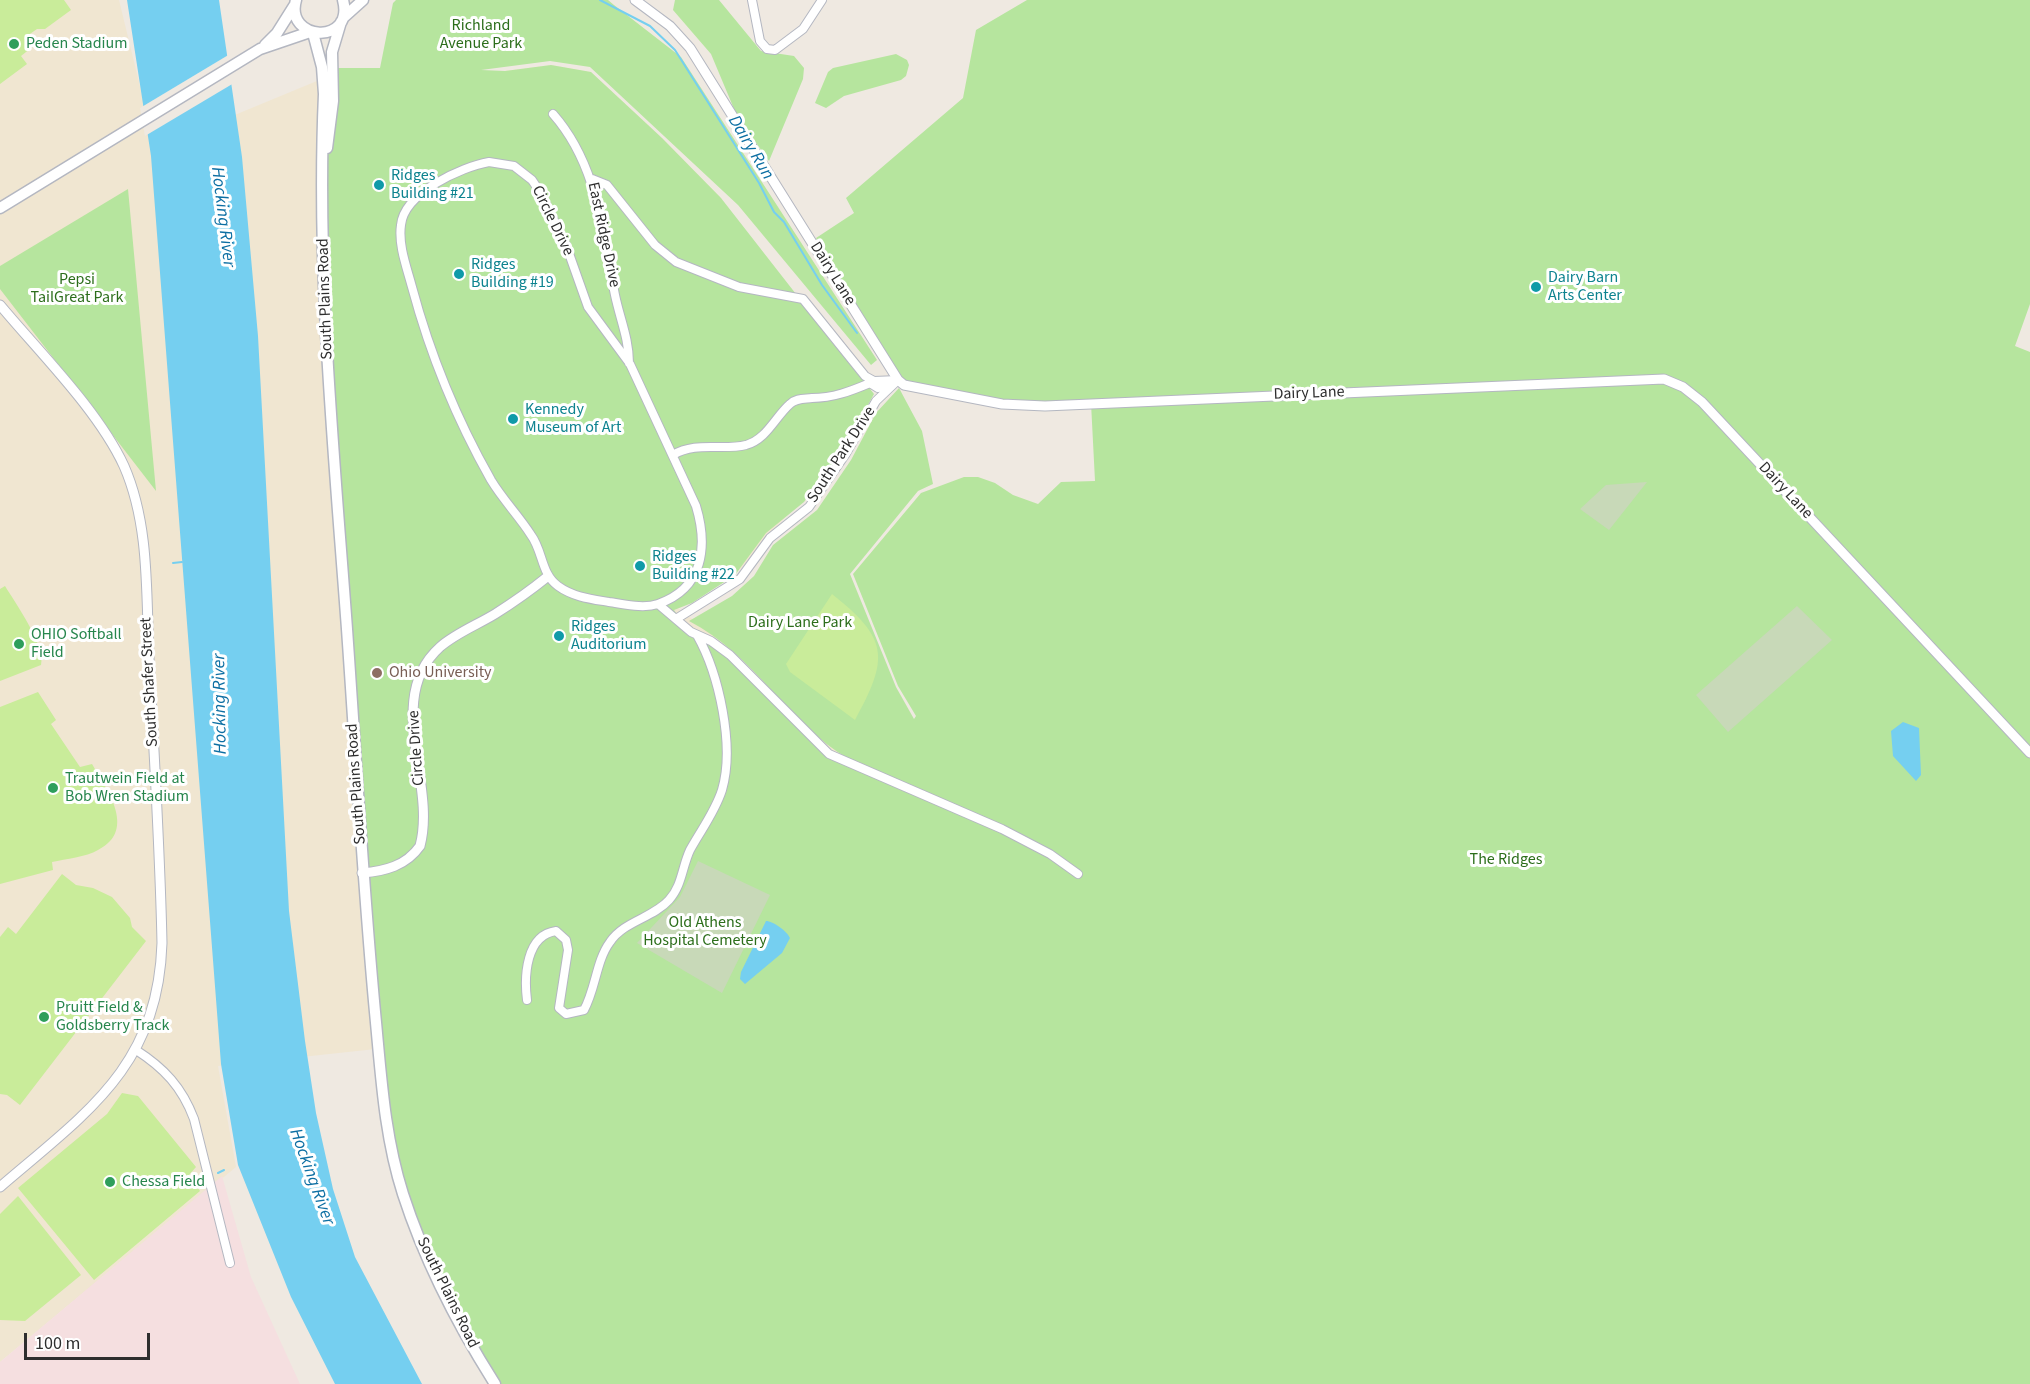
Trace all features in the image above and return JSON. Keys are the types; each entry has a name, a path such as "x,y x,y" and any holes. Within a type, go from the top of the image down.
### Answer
{"main road":[{"name":"South Plains Road","path":"323,160 330,135 333,44 342,20 343,0"},
{"path":"260,49 312,32 328,32 363,0"},
{"name":"South Plains Road","path":"295,3 298,20 312,32 322,67 324,276 330,382 362,873 387,1130 402,1191 428,1261 456,1318 495,1384"},
{"path":"0,208 119,133 260,49 277,33 295,3"}],"street":[{"name":"Dairy Lane","path":"635,0 670,26 690,48 898,380 907,387 941,394 1032,406 1641,378 1664,379 1676,383 1702,402 2030,753"},
{"path":"752,0 760,41 767,49 775,50 803,29 822,0"},
{"name":"East Ridge Drive","path":"553,114 572,140 592,179 616,298 629,341 630,364"},
{"name":"Circle Drive","path":"362,873 384,870 401,864 420,846 423,815 414,703 422,672 431,656 450,640 525,595 548,577 540,549 492,480 437,365 416,301 401,236 402,220 412,202 436,184 482,164 504,163 521,171 532,180 549,208 595,320 630,364 700,518 702,553 696,574 689,582 658,604"},
{"path":"592,179 608,185 665,256 739,287 803,299 865,376 874,381 898,380"},
{"name":"South Shafer Street","path":"0,304 108,436 125,468 137,503 142,530 148,630 162,943 157,990 136,1050 117,1080 93,1106 0,1187"},
{"path":"673,455 689,448 746,445 762,436 794,401 836,396 870,383 878,388 898,380"},
{"name":"South Park Drive","path":"676,619 740,579 770,538 809,507 845,455 876,401 898,380"},
{"path":"548,577 566,591 586,598 637,606 658,604 697,635 711,641 730,655 829,754 1002,829 1050,854 1078,874"},
{"path":"527,1000 527,971 532,950 542,935 556,931 566,940 568,950 560,1008 566,1014 584,1010 608,945 621,931 670,898 680,883 691,848 714,810 722,789 727,759 716,681 709,656 697,635"},
{"path":"136,1050 168,1074 186,1099 197,1128 230,1263"}],"shaded area":[{"name":"Ohio University","path":"0,0 119,0 155,148 341,71 505,71 551,65 591,72 662,138 721,198 827,468 740,570 678,608 728,647 840,754 765,1023 515,1034 218,1066 236,1167 0,1362"},
{"path":"222,1176 251,1277 300,1384 0,1384 0,1362"}],"green space":[{"name":"Peden Stadium","path":"0,0 64,0 71,10 45,29 37,29 24,38 31,48 21,56 27,64 0,84"},
{"name":"The Ridges","path":"396,0 608,0 681,57 877,360 871,365 738,205 590,67 550,61 481,70 505,71 551,65 591,72 662,138 721,198 874,394 842,452 804,502 766,533 735,575 692,603 674,610 686,628 711,641 817,744 849,759 807,727 733,652 712,635 689,621 732,596 754,576 773,545 817,510 851,460 876,413 899,388 922,431 933,484 918,491 850,574 896,687 914,719 916,716 898,686 853,574 921,493 964,477 978,477 995,483 1013,495 1038,504 1061,482 1095,481 1091,403 1032,406 898,380 816,238 854,213 846,198 963,98 976,30 1027,0 2030,0 2030,304 2015,346 2030,352 2030,1384 495,1384 427,1261 387,1130 367,935 323,194 332,68 380,68 393,3"},
{"path":"675,0 719,0 761,51 794,56 804,68 803,79 769,161 737,116 711,54 673,10"},
{"path":"896,54 907,60 909,65 906,76 901,80 844,96 826,108 815,103 828,72 833,68"},
{"name":"Pepsi TailGreat Park","path":"128,189 156,491 0,289 0,266"},
{"path":"1647,482 1609,530 1580,509 1606,485"},
{"name":"OHIO Softball Field","path":"5,586 35,636 41,665 0,681 0,589"},
{"path":"832,594 864,624 873,637 878,651 878,665 874,680 855,720 790,672 786,664"},
{"path":"1797,606 1832,640 1728,732 1696,695"},
{"name":"Trautwein Field at Bob Wren Stadium","path":"38,692 56,720 51,724 80,767 92,764 111,796 117,820 116,832 110,842 98,850 52,862 53,870 0,884 0,707"},
{"name":"Old Athens Hospital Cemetery","path":"698,861 770,895 722,993 637,943 680,897"},
{"name":"Pruitt Field & Goldsberry Track","path":"62,874 76,885 93,888 112,897 130,918 132,927 146,941 20,1105 7,1095 0,1094 0,937 8,927 16,934"},
{"name":"Chessa Field","path":"122,1093 138,1096 196,1167 189,1175 200,1191 94,1280 18,1188 107,1114"},
{"path":"18,1196 81,1275 25,1321 0,1320 0,1214"}],"water":[{"name":"Hocking River","path":"127,0 219,0 242,157 258,336 289,911 305,1041 316,1113 333,1189 355,1257 422,1384 335,1384 291,1297 238,1165 221,1064 151,156"},
{"path":"1903,722 1919,728 1921,775 1916,781 1893,756 1891,731"},
{"path":"766,921 780,927 790,938 782,953 745,984 740,979 741,972"}],"pier":[{"path":"230,54 234,83 145,136 140,108"}],"waterway":[{"name":"Dairy Run","path":"600,0 650,26 675,50 759,183 774,212 784,222 822,285 857,333"},
{"path":"173,563 182,562"},
{"path":"218,1173 224,1170"}],"place":[{"name":"Peden Stadium","path":"14,44"},
{"name":"Ridges Building #21","path":"379,185"},
{"name":"Ridges Building #19","path":"459,274"},
{"name":"Dairy Barn Arts Center","path":"1536,287"},
{"name":"Kennedy Museum of Art","path":"513,419"},
{"name":"Ridges Building #22","path":"640,566"},
{"name":"Ridges Auditorium","path":"559,636"},
{"name":"OHIO Softball Field","path":"19,644"},
{"name":"Ohio University","path":"377,673"},
{"name":"Trautwein Field at Bob Wren Stadium","path":"53,788"},
{"name":"Pruitt Field & Goldsberry Track","path":"44,1017"},
{"name":"Chessa Field","path":"110,1182"}],"park label":[{"name":"Richland Avenue Park","path":"481,35"},
{"name":"Dairy Lane Park","path":"800,623"}]}
